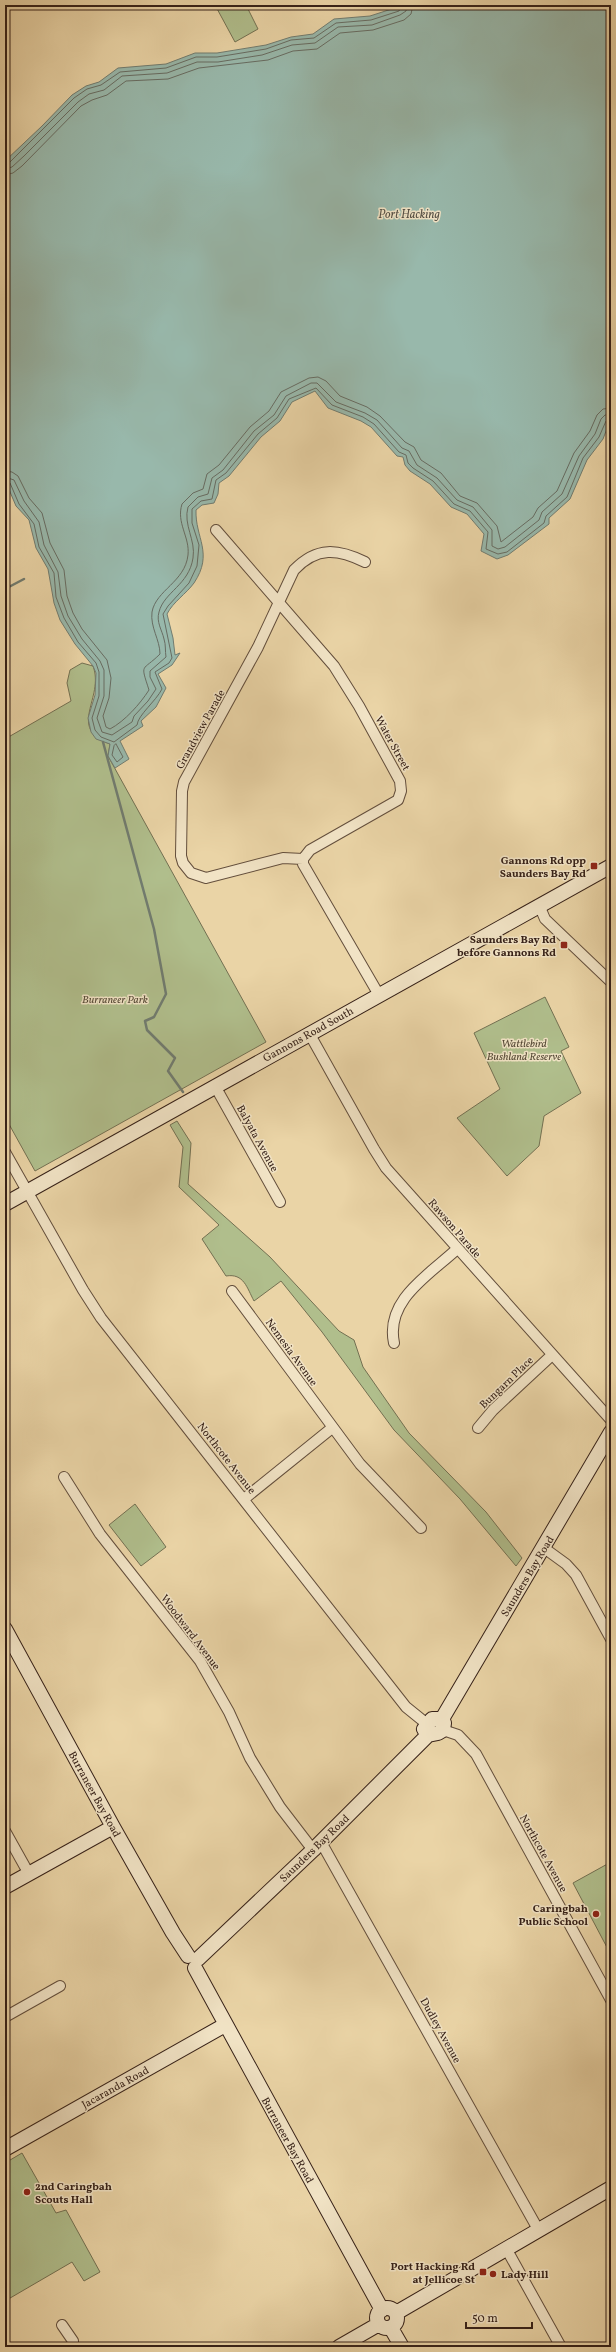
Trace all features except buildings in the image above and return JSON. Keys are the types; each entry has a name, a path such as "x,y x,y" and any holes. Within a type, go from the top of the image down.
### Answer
{"street":[{"name":"Water Street","path":"216,530 279,605 323,653 342,679 400,781 401,791 398,800 310,850 303,859"},
{"name":"Grandview Parade","path":"303,859 284,858 206,878 191,873 183,863 181,856 182,791 184,782 279,605 294,570 304,560 317,554 346,553 365,562"},
{"path":"303,859 303,864 379,995"},
{"name":"Gannons Road South","path":"5,1204 538,905 611,866"},
{"path":"538,905 545,919 611,982"},
{"name":"Rawson Parade","path":"309,1033 382,1162 457,1249 611,1420"},
{"name":"Balyata Avenue","path":"216,1086 280,1202"},
{"name":"Northcote Avenue","path":"5,1152 83,1290 101,1318 406,1707 427,1729"},
{"path":"394,1343 392,1321 397,1307 406,1296 457,1249"},
{"name":"Nemesia Avenue","path":"232,1290 332,1428 365,1470 421,1528"},
{"name":"Bungarn Place","path":"478,1428 493,1410 552,1355"},
{"path":"244,1499 332,1428"},
{"name":"Saunders Bay Road","path":"442,1724 611,1432"},
{"name":"Woodward Avenue","path":"64,1477 100,1534 200,1661 229,1712 250,1758 280,1807 317,1846"},
{"path":"544,1548 566,1564 576,1575 611,1639"},
{"name":"Burraneer Bay Road","path":"5,1629 172,1933 194,1961 225,2025 382,2310"},
{"path":"427,1729 438,1733 442,1724"},
{"name":"Northcote Avenue","path":"442,1724 458,1735 476,1754 611,2000"},
{"name":"Saunders Bay Road","path":"194,1961 317,1846 427,1729"},
{"path":"5,1887 113,1827"},
{"path":"5,1831 29,1874"},
{"name":"Dudley Avenue","path":"317,1846 539,2231"},
{"path":"5,2017 60,1986"},
{"name":"Jacaranda Road","path":"5,2149 225,2025"},
{"path":"396,2313 507,2250 611,2188"},
{"path":"507,2250 561,2347"},
{"path":"396,2313 388,2308 382,2310 378,2314 385,2326 402,2347"},
{"path":"339,2347 397,2322 396,2313"},
{"path":"62,2325 73,2341 73,2347"}],"green space":[{"path":"215,5 246,5 258,29 235,42"},
{"name":"Burraneer Park","path":"82,663 93,666 95,678 95,689 88,721 90,730 97,737 110,744 108,756 266,1042 35,1171 5,1117 5,739 71,701 67,683 70,670"},
{"name":"Wattlebird Bushland Reserve","path":"545,997 569,1047 561,1051 581,1093 544,1116 539,1146 507,1176 457,1118 500,1089 474,1033"},
{"path":"177,1121 191,1143 188,1184 270,1257 339,1331 354,1340 363,1367 409,1433 486,1512 522,1558 516,1566 460,1499 394,1430 322,1332 281,1281 254,1301 241,1279 226,1276 202,1239 219,1225 179,1187 183,1147 170,1125"},
{"path":"135,1504 166,1547 141,1566 109,1525"},
{"name":"Caringbah Public School","path":"611,1862 611,1955 573,1883"},
{"path":"22,2153 56,2213 66,2210 100,2272 84,2281 72,2262 5,2301 5,2163"}],"water":[{"name":"Port Hacking","path":"404,5 611,5 611,418 603,439 587,460 570,499 549,518 549,524 508,555 497,559 481,551 484,534 467,514 451,507 430,484 410,471 405,465 403,457 397,456 371,427 361,421 328,408 315,391 292,402 280,421 261,437 229,476 219,483 218,494 214,503 202,505 196,510 196,520 202,546 203,563 194,583 167,614 173,638 175,655 180,653 172,665 158,674 166,688 156,707 141,721 143,726 120,741 129,759 115,768 108,756 110,744 96,739 91,732 88,718 95,695 96,673 93,666 75,644 60,620 54,603 48,569 36,548 29,520 16,506 5,480 5,161 72,95 86,86 99,82 118,68 166,64 195,53 217,53 266,45 291,37 313,34 334,19 370,16"}],"waterway":[{"path":"5,589 24,579"},
{"path":"103,742 154,929 166,994 154,1017 145,1021 147,1030 175,1058 168,1071 183,1092"}],"place":[{"name":"Gannons Rd opp Saunders Bay Rd","path":"594,866"},
{"name":"Saunders Bay Rd before Gannons Rd","path":"564,945"},
{"name":"Caringbah Public School","path":"596,1914"},
{"name":"2nd Caringbah Scouts Hall","path":"27,2192"},
{"name":"Port Hacking Rd at Jellicoe St","path":"483,2272"},
{"name":"Lady Hill","path":"493,2274"}]}
